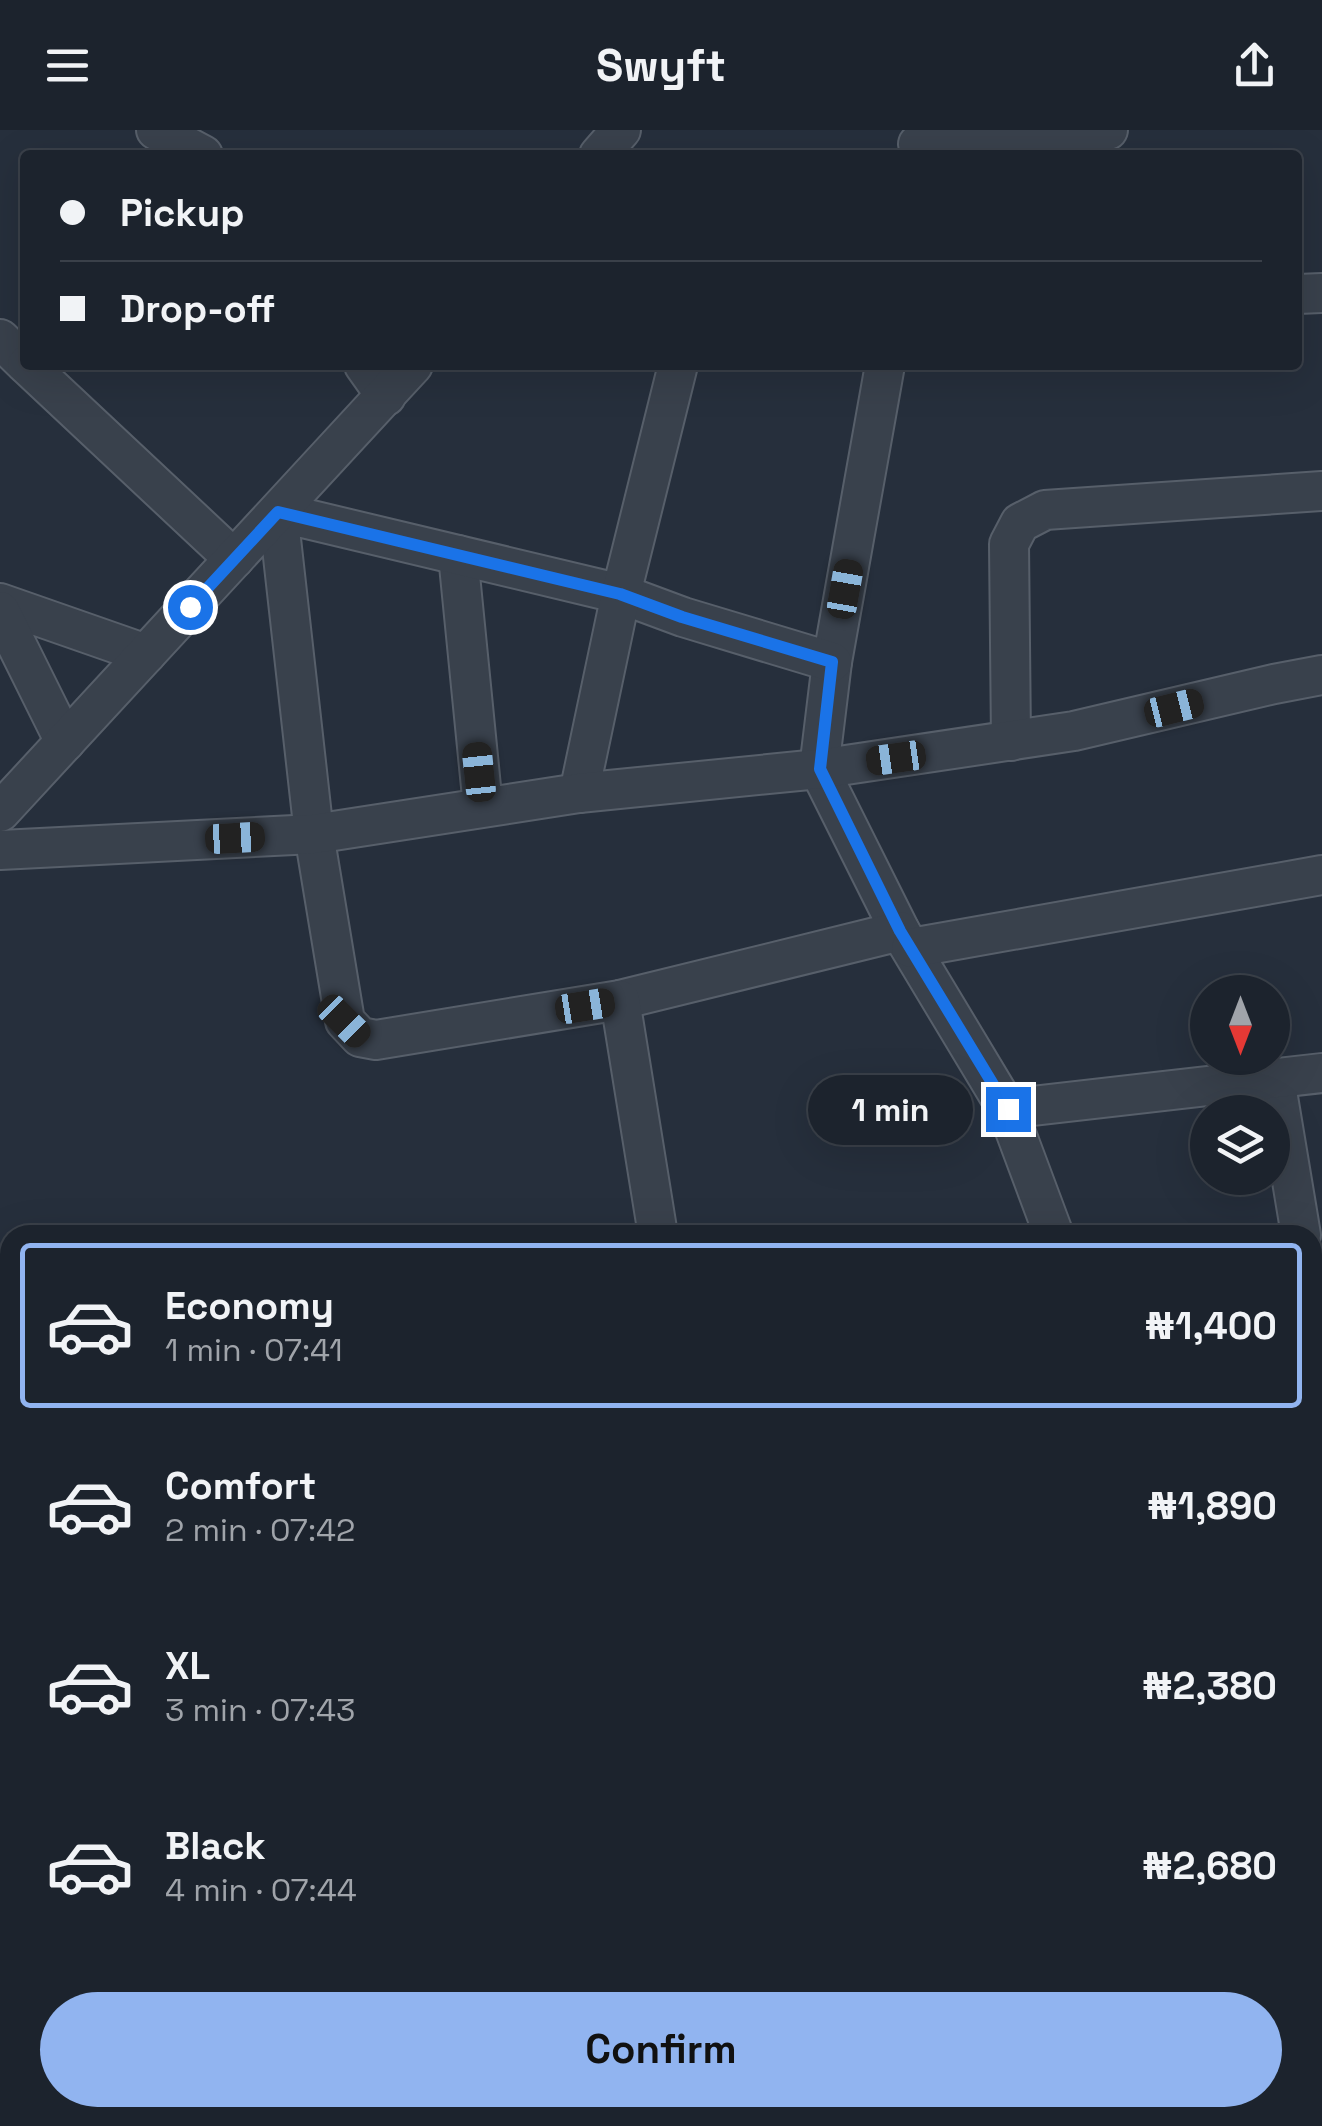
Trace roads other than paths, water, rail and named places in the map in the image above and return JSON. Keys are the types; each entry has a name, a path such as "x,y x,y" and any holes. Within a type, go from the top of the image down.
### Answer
{"street":[{"path":"156,130 193,150"},
{"path":"603,150 621,130"},
{"path":"917,143 1108,130"},
{"path":"0,339 20,358"},
{"path":"32,370 234,559"},
{"path":"368,370 386,396"},
{"path":"0,812 409,370"},
{"path":"579,793 620,594 677,370"},
{"path":"880,370 832,662 820,769 906,939 1008,1109 1050,1225"},
{"path":"1011,741 1009,544 1020,523 1046,510 1322,491"},
{"path":"278,512 620,594 832,662"},
{"path":"278,512 314,834 344,1021 360,1037 376,1040 620,1000 906,939 1322,875"},
{"path":"458,555 482,808"},
{"path":"0,603 146,654"},
{"path":"0,611 65,742"},
{"path":"0,850 314,834 579,793 820,769 1074,731 1322,675"},
{"path":"620,1000 656,1225"},
{"path":"1008,1109 1322,1073"},
{"path":"1275,1080 1299,1225"}]}
